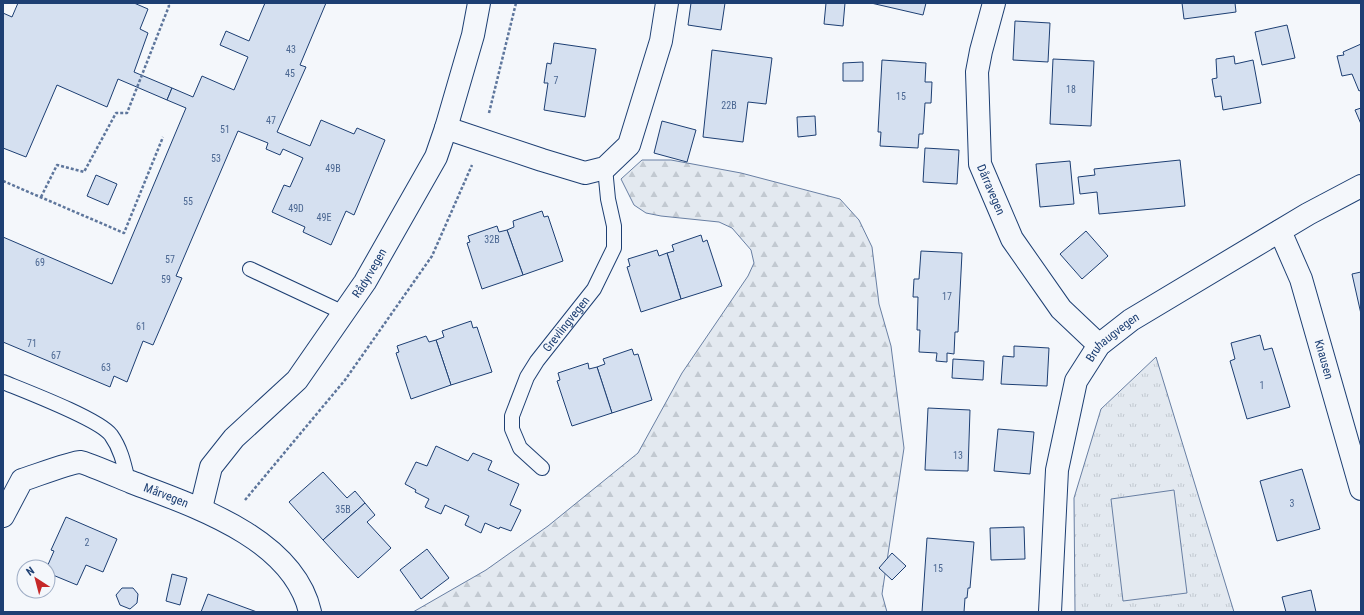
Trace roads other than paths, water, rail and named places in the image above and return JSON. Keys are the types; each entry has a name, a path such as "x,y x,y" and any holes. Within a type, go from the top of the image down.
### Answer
{"street":[{"name":"Rådyrvegen","path":"201,508 211,467 234,438 297,380 365,282 436,157 446,128 472,35 478,3"},
{"path":"446,128 585,173 605,168 629,145 661,40 667,3"},
{"name":"Dårravegen","path":"994,3 977,72 980,164 1012,239 1061,309 1099,345"},
{"name":"Bruhaugvegen","path":"1050,612 1057,470 1076,381 1099,345 1131,320 1280,231 1361,186"},
{"name":"Knausen","path":"1280,231 1301,279 1361,489"},
{"name":"Mårvegen","path":"3,516 22,480 80,462 201,508 246,534 282,560 307,597 310,612"}],"lane":[{"name":"Grevlingvegen","path":"542,468 520,448 512,430 512,416 527,377 537,360 594,289 614,248 614,226 608,199 605,168"},
{"path":"250,269 344,313"},
{"path":"3,382 93,422 110,433 120,449 128,481"}]}
